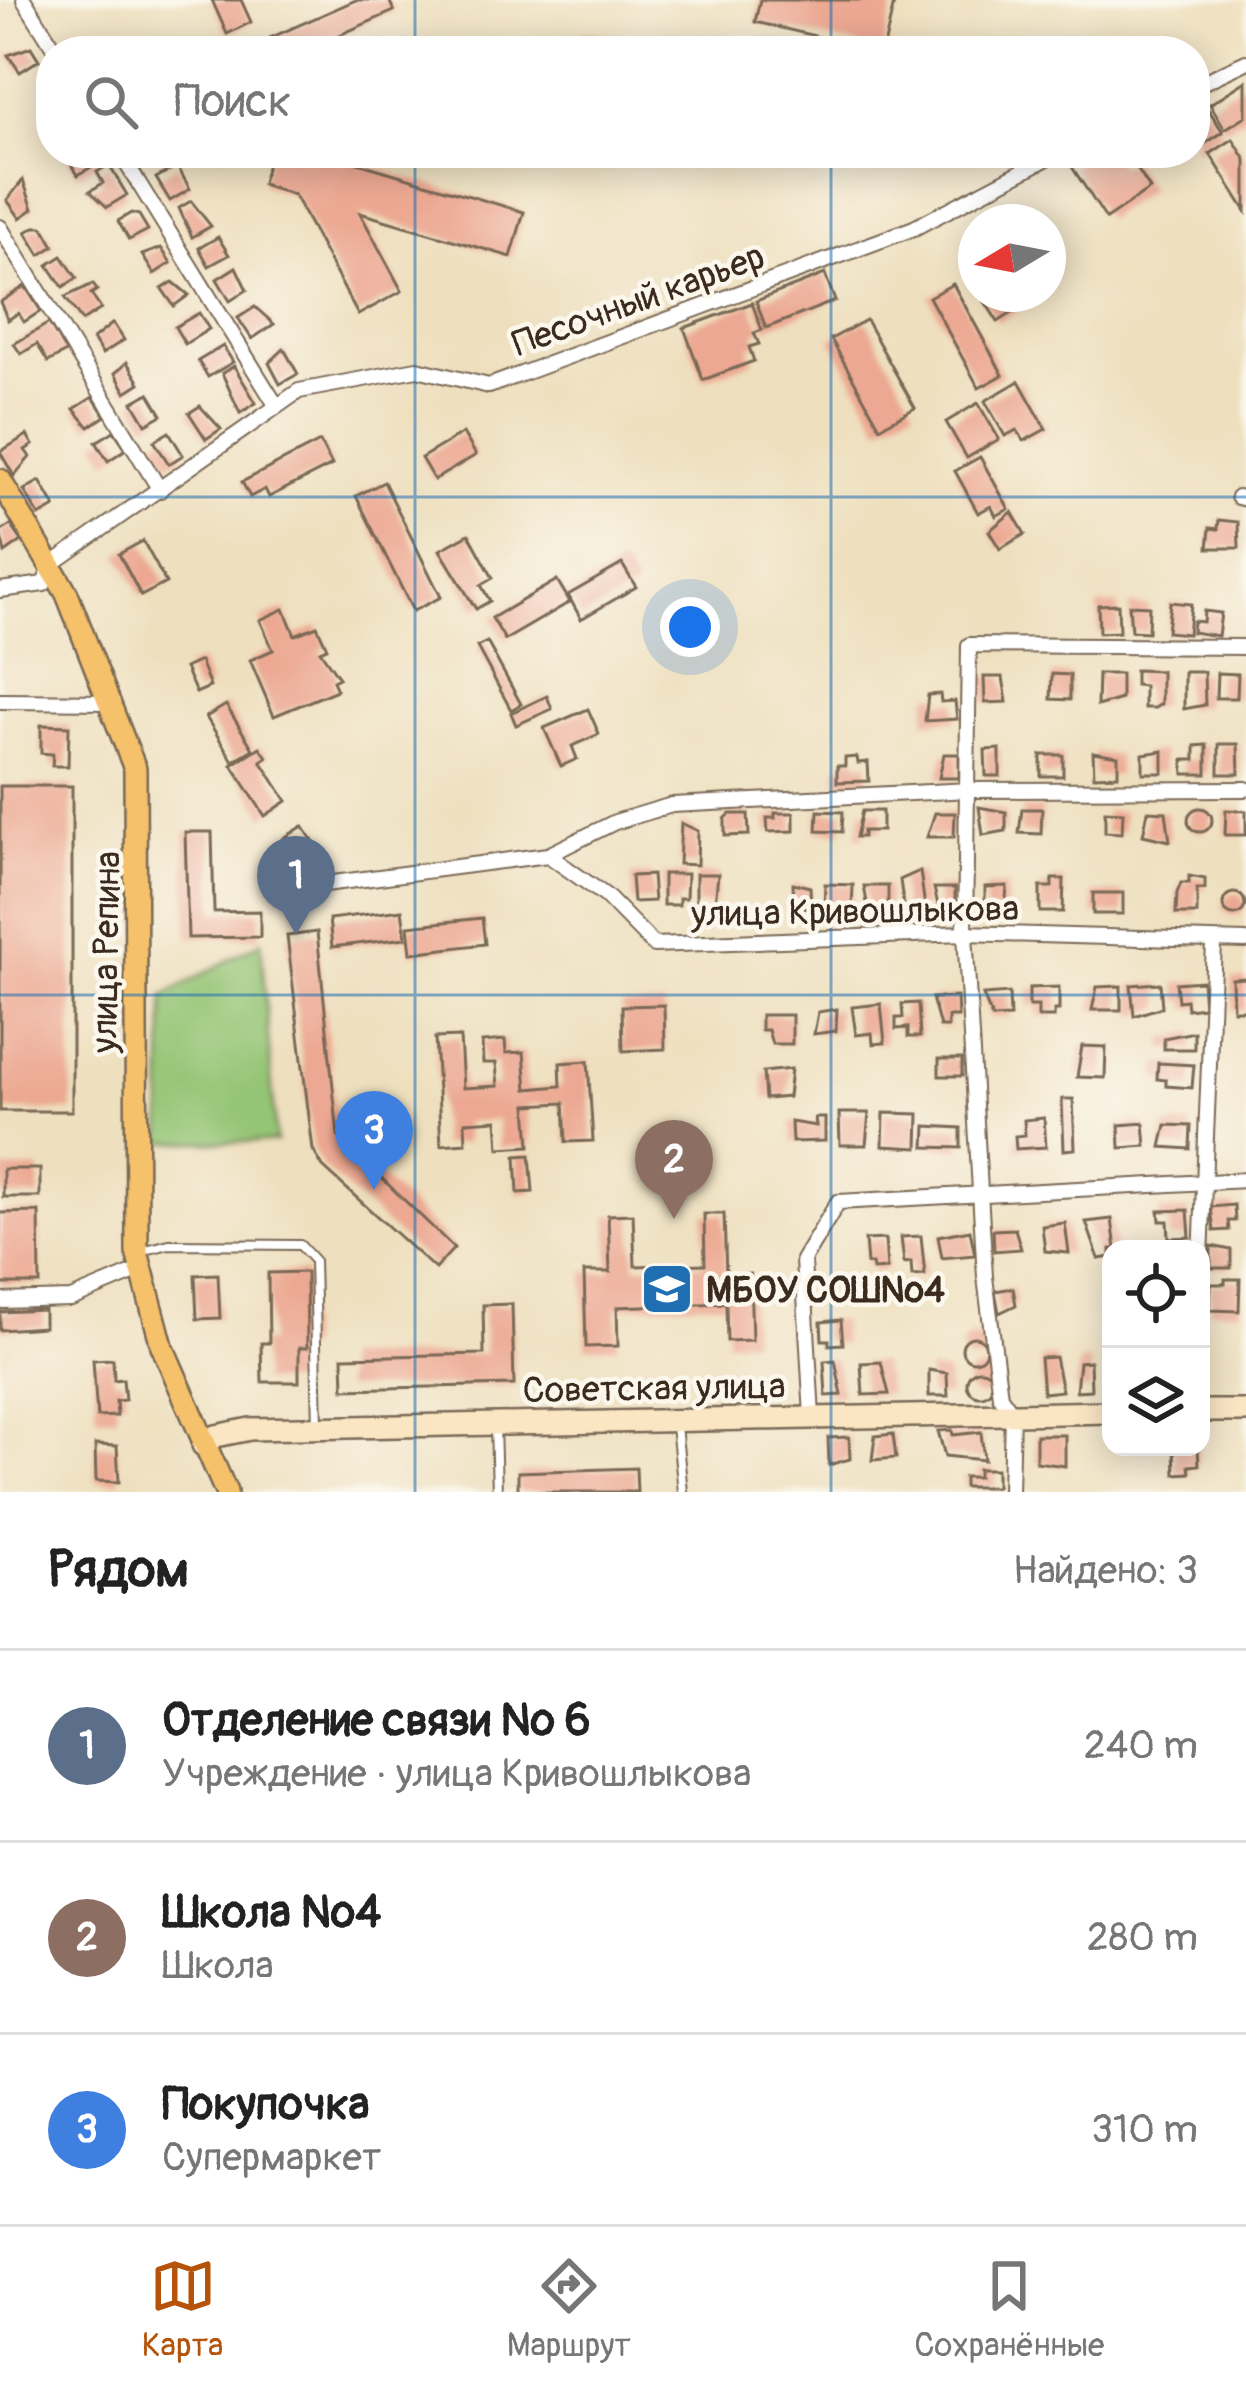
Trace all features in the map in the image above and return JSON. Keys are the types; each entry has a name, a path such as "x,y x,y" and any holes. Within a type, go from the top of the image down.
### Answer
{"main road":[{"name":"улица Репина","path":"0,480 52,564 128,742 138,797 138,1261 162,1346 226,1492"},
{"path":"1210,1411 1246,1411"},
{"name":"Советская улица","path":"203,1445 231,1431 318,1427 1102,1412"}],"street":[{"path":"24,0 47,36"},
{"path":"1210,79 1246,62"},
{"path":"128,168 276,405"},
{"name":"Песочный карьер","path":"0,590 44,584 52,564 299,391 417,368 489,386 914,228 1028,168"},
{"path":"0,227 160,490"},
{"path":"1010,1492 1012,1413 1000,1396 979,1195 965,933 969,645 1246,647"},
{"path":"0,701 113,702"},
{"path":"286,890 548,855 615,822 672,805 970,790 1246,789"},
{"name":"улица Кривошлыкова","path":"548,855 606,896 654,945 965,933 1246,941"},
{"path":"1201,1240 1214,943"},
{"path":"812,1417 803,1260 838,1202 1246,1180"},
{"path":"0,1300 71,1299 138,1261"}],"lane":[{"path":"138,1261 169,1244 300,1245 314,1260 318,1427"},
{"path":"675,1419 683,1492"},
{"path":"494,1423 497,1492"}],"green space":[{"path":"261,942 276,1142 162,1142 164,996"}],"building":[{"path":"212,0 241,0 251,22 227,34"},
{"path":"356,0 389,0 394,11 337,36 275,36"},
{"path":"760,0 894,3 886,36 815,36 755,22"},
{"path":"582,31 624,36 582,36"},
{"path":"31,47 36,62 20,72 8,55"},
{"path":"1246,81 1246,116 1225,129 1210,104"},
{"path":"1210,112 1223,132 1210,140"},
{"path":"1233,139 1246,160 1246,211 1210,154"},
{"path":"111,168 127,195 107,207 90,191 103,183 97,172"},
{"path":"178,168 190,189 170,201 156,178"},
{"path":"266,168 375,168 524,212 511,257 360,213 402,291 358,315 294,195 262,184"},
{"path":"1073,168 1137,168 1150,189 1106,219"},
{"path":"23,180 33,209 20,218 7,200"},
{"path":"191,201 211,226 192,237 179,208"},
{"path":"131,213 139,215 148,230 129,240 118,221"},
{"path":"43,227 54,246 40,255 26,232"},
{"path":"218,237 229,255 209,266 199,248"},
{"path":"161,248 171,263 154,274 142,255"},
{"path":"62,256 77,278 63,287 48,265"},
{"path":"236,267 247,290 230,301 217,279"},
{"path":"825,274 835,301 766,328 756,301"},
{"path":"173,282 189,295 174,306 162,289"},
{"path":"93,284 97,290 91,294 101,309 82,321 65,297"},
{"path":"953,284 958,312 968,312 1003,375 979,388 929,297"},
{"path":"25,286 41,311 24,322 18,313 8,320 0,302"},
{"path":"752,303 762,330 754,333 759,344 749,347 754,361 703,380 684,328"},
{"path":"255,307 274,324 252,339 238,318"},
{"path":"992,312 1014,312 998,322"},
{"path":"199,313 209,329 185,344 175,327"},
{"path":"866,320 915,408 880,427 831,339"},
{"path":"49,323 66,352 48,362 37,344 21,354 14,344"},
{"path":"113,323 124,340 102,354 93,339"},
{"path":"223,346 233,362 208,377 198,361"},
{"path":"284,349 298,374 280,384 269,363"},
{"path":"127,362 140,383 126,392 115,373"},
{"path":"234,366 256,403 240,413 222,373"},
{"path":"1019,381 1046,429 1024,441 1017,430 1005,436 985,401"},
{"path":"149,393 162,415 146,424 133,402"},
{"path":"93,397 105,416 89,427 74,409"},
{"path":"978,403 999,439 967,458 946,422"},
{"path":"200,406 221,429 206,439 189,413"},
{"path":"114,431 126,449 108,461 96,442"},
{"path":"169,432 183,455 169,464 154,441"},
{"path":"463,433 476,455 434,480 421,458"},
{"path":"27,435 33,445 25,450 30,457 14,476 0,452"},
{"path":"320,442 332,465 269,497 265,489 250,497 242,482"},
{"path":"980,457 1009,509 996,516 991,506 978,513 955,471"},
{"path":"40,481 55,507 39,516 24,490"},
{"path":"384,482 441,597 413,611 356,496"},
{"path":"1012,512 1025,534 1000,549 989,531"},
{"path":"1219,520 1238,522 1239,548 1208,548 1210,528 1218,529"},
{"path":"11,525 22,541 5,553 0,532"},
{"path":"469,534 493,578 481,585 490,601 476,609 440,550"},
{"path":"143,541 166,583 141,596 119,554"},
{"path":"622,564 636,587 581,619 568,595"},
{"path":"557,580 570,602 505,640 492,618"},
{"path":"1170,602 1191,604 1188,634 1167,632"},
{"path":"1118,604 1119,632 1099,633 1098,605"},
{"path":"1129,605 1149,606 1148,632 1131,631"},
{"path":"284,609 295,635 317,626 327,648 320,651 339,678 333,681 337,690 274,716 250,660 273,650 260,620"},
{"path":"1204,611 1221,613 1218,636 1192,632 1193,621 1203,622"},
{"path":"487,642 521,704 511,710 477,647"},
{"path":"200,661 210,687 196,693 185,668"},
{"path":"1135,670 1161,671 1161,704 1155,708 1144,708 1144,686 1135,685"},
{"path":"1184,672 1204,672 1205,705 1184,709"},
{"path":"1217,673 1238,674 1237,698 1216,698"},
{"path":"1052,674 1070,675 1070,700 1051,699"},
{"path":"1098,674 1121,674 1121,699 1097,706"},
{"path":"984,677 1003,677 1007,702 985,703"},
{"path":"940,694 941,702 955,701 957,719 925,721 928,695"},
{"path":"547,696 552,709 516,725 511,713"},
{"path":"226,705 253,749 233,761 206,717"},
{"path":"588,709 599,734 572,746 577,759 561,766 544,728"},
{"path":"41,725 69,726 68,766 52,766 53,754 41,753"},
{"path":"1219,744 1238,744 1239,774 1219,774"},
{"path":"1207,745 1207,774 1184,774 1183,760 1195,760 1195,746"},
{"path":"260,747 267,757 261,761 287,801 265,816 232,765"},
{"path":"1000,749 1000,776 986,776 985,750"},
{"path":"1163,751 1163,773 1143,773 1143,754"},
{"path":"1093,752 1118,756 1118,775 1094,776"},
{"path":"944,754 959,754 959,778 939,778"},
{"path":"1041,755 1063,755 1063,776 1041,776"},
{"path":"857,757 858,763 868,762 869,781 837,782 837,766 845,766 845,758"},
{"path":"0,786 72,786 72,1111 0,1111"},
{"path":"979,807 1006,812 1006,831 983,835"},
{"path":"1200,808 1212,820 1200,832 1188,820"},
{"path":"1022,809 1042,809 1041,834 1019,833"},
{"path":"1226,810 1246,811 1246,835 1225,835"},
{"path":"818,811 843,812 842,832 817,831"},
{"path":"862,811 882,811 882,831 863,831 863,837 856,837"},
{"path":"1105,811 1123,812 1122,833 1105,832"},
{"path":"1148,811 1166,812 1170,841 1143,835"},
{"path":"775,813 794,813 794,831 768,832 767,818 775,818"},
{"path":"935,813 955,813 954,837 927,837"},
{"path":"730,814 748,814 749,835 725,836 725,819"},
{"path":"681,823 698,831 697,865 679,864"},
{"path":"303,826 322,855 304,868 284,838"},
{"path":"185,832 212,832 214,912 260,911 260,937 188,938"},
{"path":"920,871 925,907 904,910 900,880"},
{"path":"663,874 687,874 686,898 679,898 679,905 663,905"},
{"path":"696,874 718,874 715,905 696,905"},
{"path":"652,875 654,901 633,902 631,876"},
{"path":"1189,876 1205,879 1205,889 1197,889 1197,914 1176,914 1177,893 1181,883 1189,883"},
{"path":"1052,879 1064,879 1063,912 1040,912 1040,887 1052,887"},
{"path":"793,883 810,887 811,907 794,908"},
{"path":"825,884 853,885 852,911 824,909"},
{"path":"864,886 888,886 888,908 868,908"},
{"path":"1007,886 1005,911 985,911 985,887"},
{"path":"934,888 955,888 955,909 939,909"},
{"path":"1093,893 1123,893 1123,914 1093,914"},
{"path":"1234,893 1245,904 1234,915 1223,904"},
{"path":"402,910 406,938 332,947 329,919"},
{"path":"482,918 485,944 411,953 408,926"},
{"path":"317,932 338,1136 454,1248 435,1269 323,1167 313,1150 287,936"},
{"path":"1246,978 1246,1010 1233,1010 1232,979"},
{"path":"1202,981 1204,1007 1187,1009 1186,1000 1178,1001 1176,983"},
{"path":"1160,983 1162,1007 1134,1016 1131,985"},
{"path":"1121,986 1121,1010 1092,1010 1097,987"},
{"path":"1059,987 1059,1010 1054,1010 1054,1017 1038,1017 1038,1006 1029,1006 1029,988"},
{"path":"1009,993 1010,1017 992,1018 983,995"},
{"path":"957,997 958,1017 948,1017 948,1027 940,1027 932,998"},
{"path":"918,1003 920,1037 908,1037 908,1028 896,1029 896,1018 903,1018 902,1004"},
{"path":"881,1004 885,1043 873,1044 872,1033 856,1035 852,1007"},
{"path":"664,1005 665,1049 623,1051 622,1006"},
{"path":"837,1009 836,1031 814,1034 818,1012"},
{"path":"761,1015 792,1015 792,1044 772,1044 768,1030 761,1030"},
{"path":"1194,1032 1194,1049 1164,1049 1164,1038"},
{"path":"460,1037 463,1088 498,1086 496,1063 483,1063 482,1042 505,1040 506,1053 524,1052 527,1089 561,1086 560,1063 588,1061 593,1141 566,1142 564,1103 527,1105 530,1146 499,1148 497,1120 465,1122 466,1143 441,1145 435,1038"},
{"path":"1082,1046 1106,1047 1105,1078 1077,1077"},
{"path":"939,1059 962,1059 962,1076 939,1076"},
{"path":"1158,1063 1194,1065 1192,1088 1166,1086 1166,1080 1157,1079"},
{"path":"791,1069 788,1097 765,1099 763,1072"},
{"path":"1062,1099 1073,1099 1075,1149 1064,1150"},
{"path":"839,1113 869,1113 866,1145 840,1145"},
{"path":"884,1113 919,1114 918,1148 883,1146"},
{"path":"815,1118 825,1118 825,1141 792,1142 791,1122 816,1126"},
{"path":"1044,1118 1046,1147 1016,1149 1015,1136 1025,1135 1024,1120"},
{"path":"1144,1123 1146,1146 1120,1148 1119,1125"},
{"path":"1166,1125 1191,1126 1190,1149 1161,1147"},
{"path":"926,1126 961,1128 961,1148 925,1147"},
{"path":"530,1155 533,1192 518,1193 516,1156"},
{"path":"3,1169 40,1169 40,1197 3,1197"},
{"path":"1234,1205 1235,1221 1228,1221 1229,1230 1214,1231 1211,1207"},
{"path":"1188,1210 1190,1237 1169,1238 1168,1221 1160,1221 1159,1211"},
{"path":"39,1212 40,1284 0,1284 0,1213"},
{"name":"МБОУ СОШ№4","path":"633,1214 635,1266 705,1264 704,1214 724,1214 726,1275 750,1274 752,1340 727,1341 726,1303 617,1307 618,1346 586,1347 584,1272 610,1272 608,1215"},
{"path":"1112,1219 1115,1240 1102,1240 1102,1258 1099,1259 1086,1222"},
{"path":"1065,1223 1069,1253 1045,1251 1042,1226"},
{"path":"1015,1229 1021,1249 994,1251 993,1230"},
{"path":"970,1230 975,1255 942,1258 938,1236"},
{"path":"921,1236 925,1275 912,1276 911,1262 904,1263 901,1237"},
{"path":"885,1239 887,1269 873,1270 867,1264 865,1240"},
{"path":"1211,1246 1231,1250 1231,1268 1211,1268"},
{"path":"306,1272 307,1348 299,1348 299,1382 262,1382 261,1343 269,1343 268,1273"},
{"path":"218,1274 220,1318 197,1319 195,1275"},
{"path":"1225,1279 1240,1279 1239,1311 1210,1310 1211,1284 1225,1284"},
{"path":"1013,1288 1016,1305 999,1313 995,1291"},
{"path":"512,1304 514,1385 344,1389 343,1357 484,1354 483,1305"},
{"path":"44,1310 44,1327 0,1330 0,1312"},
{"path":"841,1320 843,1344 829,1345 829,1340 822,1340 821,1322"},
{"path":"974,1337 983,1340 983,1358 974,1361 965,1358 962,1349 965,1340"},
{"path":"1055,1357 1062,1391 1043,1393 1040,1358"},
{"path":"113,1359 114,1380 123,1379 125,1400 116,1401 117,1416 97,1417 93,1360"},
{"path":"835,1360 842,1395 826,1396 824,1361"},
{"path":"1090,1361 1091,1390 1076,1391 1079,1362"},
{"path":"881,1362 889,1394 863,1395 861,1363"},
{"path":"929,1370 947,1373 948,1396 929,1396"},
{"path":"980,1370 993,1383 980,1396 967,1383"},
{"path":"952,1430 953,1435 981,1432 984,1460 945,1456 938,1431"},
{"path":"893,1434 896,1458 872,1460 875,1436"},
{"path":"1036,1435 1065,1435 1065,1466 1036,1462"},
{"path":"849,1437 850,1459 829,1465 828,1438"},
{"path":"95,1445 117,1446 119,1482 96,1481"},
{"path":"1174,1456 1198,1456 1199,1465 1189,1466 1190,1473 1175,1474"},
{"path":"636,1468 637,1492 518,1492 518,1472"},
{"path":"978,1469 996,1469 996,1487 964,1487 964,1477 978,1477"}],"place":[{"name":"Отделение связи № 6","path":"296,935"},
{"name":"Покупочка","path":"374,1190"},
{"name":"Школа №4","path":"674,1219"},
{"name":"МБОУ СОШ№4","path":"667,1289"}]}
